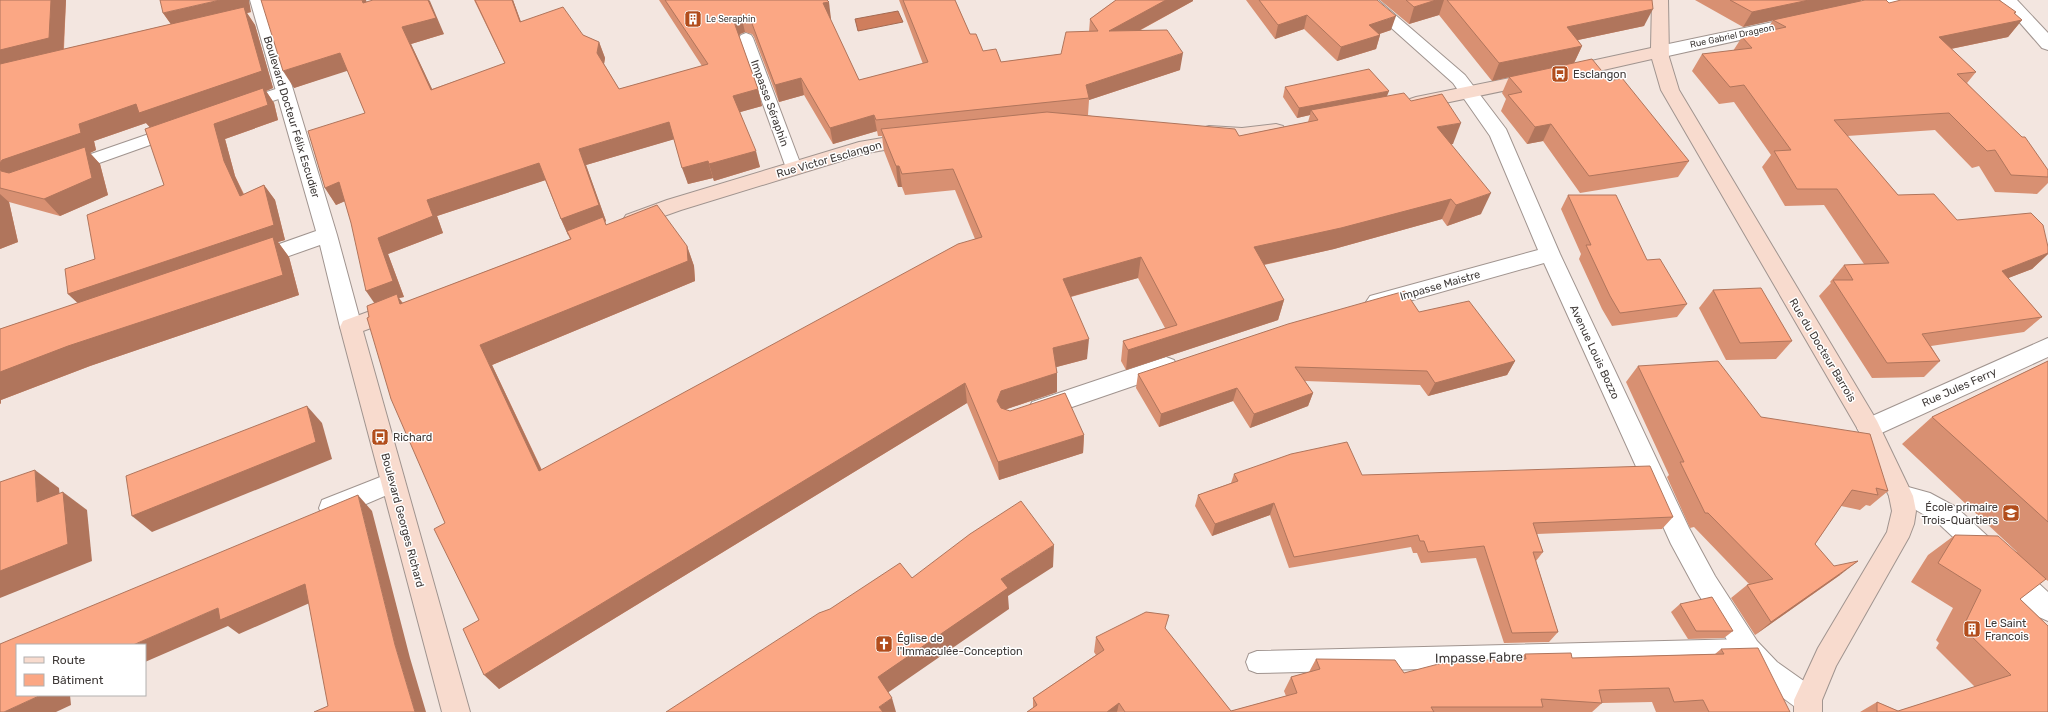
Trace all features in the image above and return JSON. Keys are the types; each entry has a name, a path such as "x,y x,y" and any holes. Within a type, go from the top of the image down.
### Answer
{"main road":[{"name":"Rue du Docteur Barrois","path":"1660,0 1659,52 1661,68 1670,90 1869,428 1901,496 1904,511 1902,524 1897,537 1827,658 1808,706"},
{"path":"1398,106 1469,93 1659,52"},
{"path":"1192,130 1230,135 1246,135 1297,126"},
{"name":"Rue Victor Esclangon","path":"615,227 674,205 866,147 888,142 927,138"},
{"path":"351,327 410,304"},
{"name":"Boulevard Georges Richard","path":"351,327 456,712"}],"street":[{"name":"Avenue Louis Bozzo","path":"1368,0 1459,79 1499,134 1550,254 1680,536 1706,584 1748,650 1768,671 1808,706"},
{"path":"1846,12 1900,0"},
{"path":"2008,0 2048,44"},
{"name":"Boulevard Docteur Félix Escudier","path":"256,12 285,91 327,235"},
{"name":"Rue Gabriel Drageon","path":"1659,52 1815,18"},
{"path":"238,266 327,235"},
{"name":"Boulevard Georges Richard","path":"327,235 351,327"},
{"name":"Impasse Maistre","path":"1358,307 1550,254"},
{"name":"Rue Jules Ferry","path":"1869,428 2048,347"},
{"path":"1018,416 1182,361"},
{"path":"313,516 393,482"},
{"path":"1901,496 1921,500 1948,516 2048,609"}],"lane":[{"name":"Impasse Séraphin","path":"746,38 794,168"},
{"path":"233,110 285,91"},
{"path":"54,173 188,125"},
{"name":"Impasse Fabre","path":"1257,662 1748,650"}],"shaded area":[{"path":"898,11 903,22 858,31 855,19"}],"building":[{"path":"0,0 51,0 49,38 0,50"},
{"path":"160,0 220,0 163,13"},
{"path":"261,0 362,0 363,3 373,0 428,0 436,18 402,27 431,90 505,63 475,0 512,0 520,22 563,7 583,35 599,42 597,53 619,89 708,64 665,0 827,0 829,2 823,3 859,80 928,62 903,0 955,0 970,34 976,34 983,51 996,49 1001,62 1061,54 1066,32 1098,31 1090,19 1116,0 1166,0 1109,31 1167,30 1183,53 1086,85 1089,98 876,120 874,115 830,128 801,78 775,85 751,21 748,17 741,15 736,17 734,22 758,89 733,96 756,151 709,164 708,161 682,168 669,122 579,149 599,205 561,219 539,163 427,200 433,216 378,238 393,281 366,291 351,223 339,182 325,188 308,131 365,113 340,53 283,71"},
{"path":"1259,0 1377,0 1396,16 1369,25 1380,35 1341,47 1307,15 1278,25"},
{"path":"1406,0 1436,0 1414,7"},
{"path":"1447,0 1652,0 1653,9 1567,27 1582,46 1499,63"},
{"path":"1730,0 1809,0 1752,12"},
{"path":"1865,0 1886,0 1889,3 1901,0 1999,0 2016,12 2014,13 2022,20 1939,37 1976,72 1957,74 2022,137 2025,137 2048,170 2048,177 2011,175 1995,150 1987,151 1949,113 1834,120 1898,195 1934,194 1957,220 2031,213 2043,225 2048,253 2002,271 2042,317 1922,334 1940,361 1887,363 1833,280 1853,280 1844,265 1889,263 1837,189 1797,189 1774,151 1791,150 1744,85 1730,87 1702,54 1752,48 1742,37 1786,27 1773,20"},
{"path":"244,7 262,71 139,113 136,104 79,124 81,133 2,160 0,163 0,64"},
{"path":"1592,59 1610,81 1622,78 1689,161 1589,176 1551,124 1535,127 1508,95 1522,92 1509,77"},
{"path":"1369,69 1389,91 1299,108 1285,87"},
{"path":"263,88 268,105 214,124 224,161 240,196 264,185 274,225 68,294 65,269 95,259 87,215 164,185 145,129"},
{"path":"1404,93 1411,101 1442,94 1461,123 1437,127 1491,193 1456,205 1451,199 1341,228 1254,247 1284,300 1128,350 1123,341 1177,325 1141,257 1063,279 1089,339 1053,348 1057,373 1001,391 997,401 1001,408 1010,411 1065,393 1084,435 998,462 965,383 484,675 463,629 479,620 434,529 445,523 391,399 367,318 369,317 367,306 397,294 400,304 571,239 567,231 603,217 606,225 657,205 687,246 688,261 480,345 539,471 958,244 982,237 953,169 902,174 899,166 896,166 881,129 1047,112 1235,129 1239,136 1318,120 1311,110"},
{"path":"85,147 92,178 44,199 0,188 0,168 1,171 9,173"},
{"path":"1568,195 1616,195 1647,260 1660,259 1687,304 1620,313 1610,296 1586,245 1591,245"},
{"path":"273,237 283,275 68,346 0,372 0,329"},
{"path":"1761,288 1792,341 1740,343 1713,290"},
{"path":"1405,291 1419,312 1469,301 1515,361 1435,383 1427,371 1295,367 1313,393 1254,414 1237,388 1161,414 1138,374 1288,324"},
{"path":"1718,361 1761,417 1870,434 1888,491 1876,488 1878,495 1852,490 1815,544 1834,566 1858,561 1771,622 1747,585 1773,579 1708,513 1705,513 1680,462 1684,462 1638,366"},
{"path":"2048,361 2048,522 1932,417"},
{"path":"307,406 316,442 132,516 126,476"},
{"path":"1347,442 1362,475 1650,466 1673,517 1533,523 1543,552 1533,552 1558,632 1512,633 1484,546 1428,552 1424,541 1420,541 1418,535 1294,557 1274,503 1215,524 1198,495 1238,481 1234,474 1291,454"},
{"path":"35,470 37,502 63,492 68,544 0,571 0,482"},
{"path":"358,495 395,645 415,712 314,712 328,706 305,584 220,620 218,608 135,644 16,644 16,696 39,696 4,712 0,712 0,644"},
{"path":"1021,501 1054,545 1001,579 1008,588 878,677 892,698 879,707 883,712 666,712 819,613 830,609 900,563 912,578 970,534"},
{"path":"1955,535 1998,536 2046,579 2020,599 2048,626 2048,712 1877,712 1877,702 1898,711 2011,675 1965,630 1968,625 1965,623 1981,590 1938,563"},
{"path":"1712,597 1733,631 1696,631 1680,604"},
{"path":"1146,612 1169,615 1165,628 1231,711 1297,693 1291,677 1320,669 1316,659 1395,660 1404,673 1450,661 1526,659 1525,654 1571,653 1572,658 1724,654 1721,649 1758,648 1790,712 1709,712 1703,700 1674,702 1669,688 1599,690 1602,703 1541,699 1543,707 1431,707 1434,712 1125,712 1119,703 1107,712 1027,712 1037,705 1033,698 1104,650 1096,637"}],"place":[{"name":"Le Seraphin","path":"693,19"},
{"name":"Esclangon","path":"1560,74"},
{"name":"Richard","path":"380,437"},
{"name":"École primaire Trois-Quartiers","path":"2011,513"},
{"name":"Le Saint Francois","path":"1972,629"},
{"name":"Église de l'Immaculée-Conception","path":"884,644"}]}
